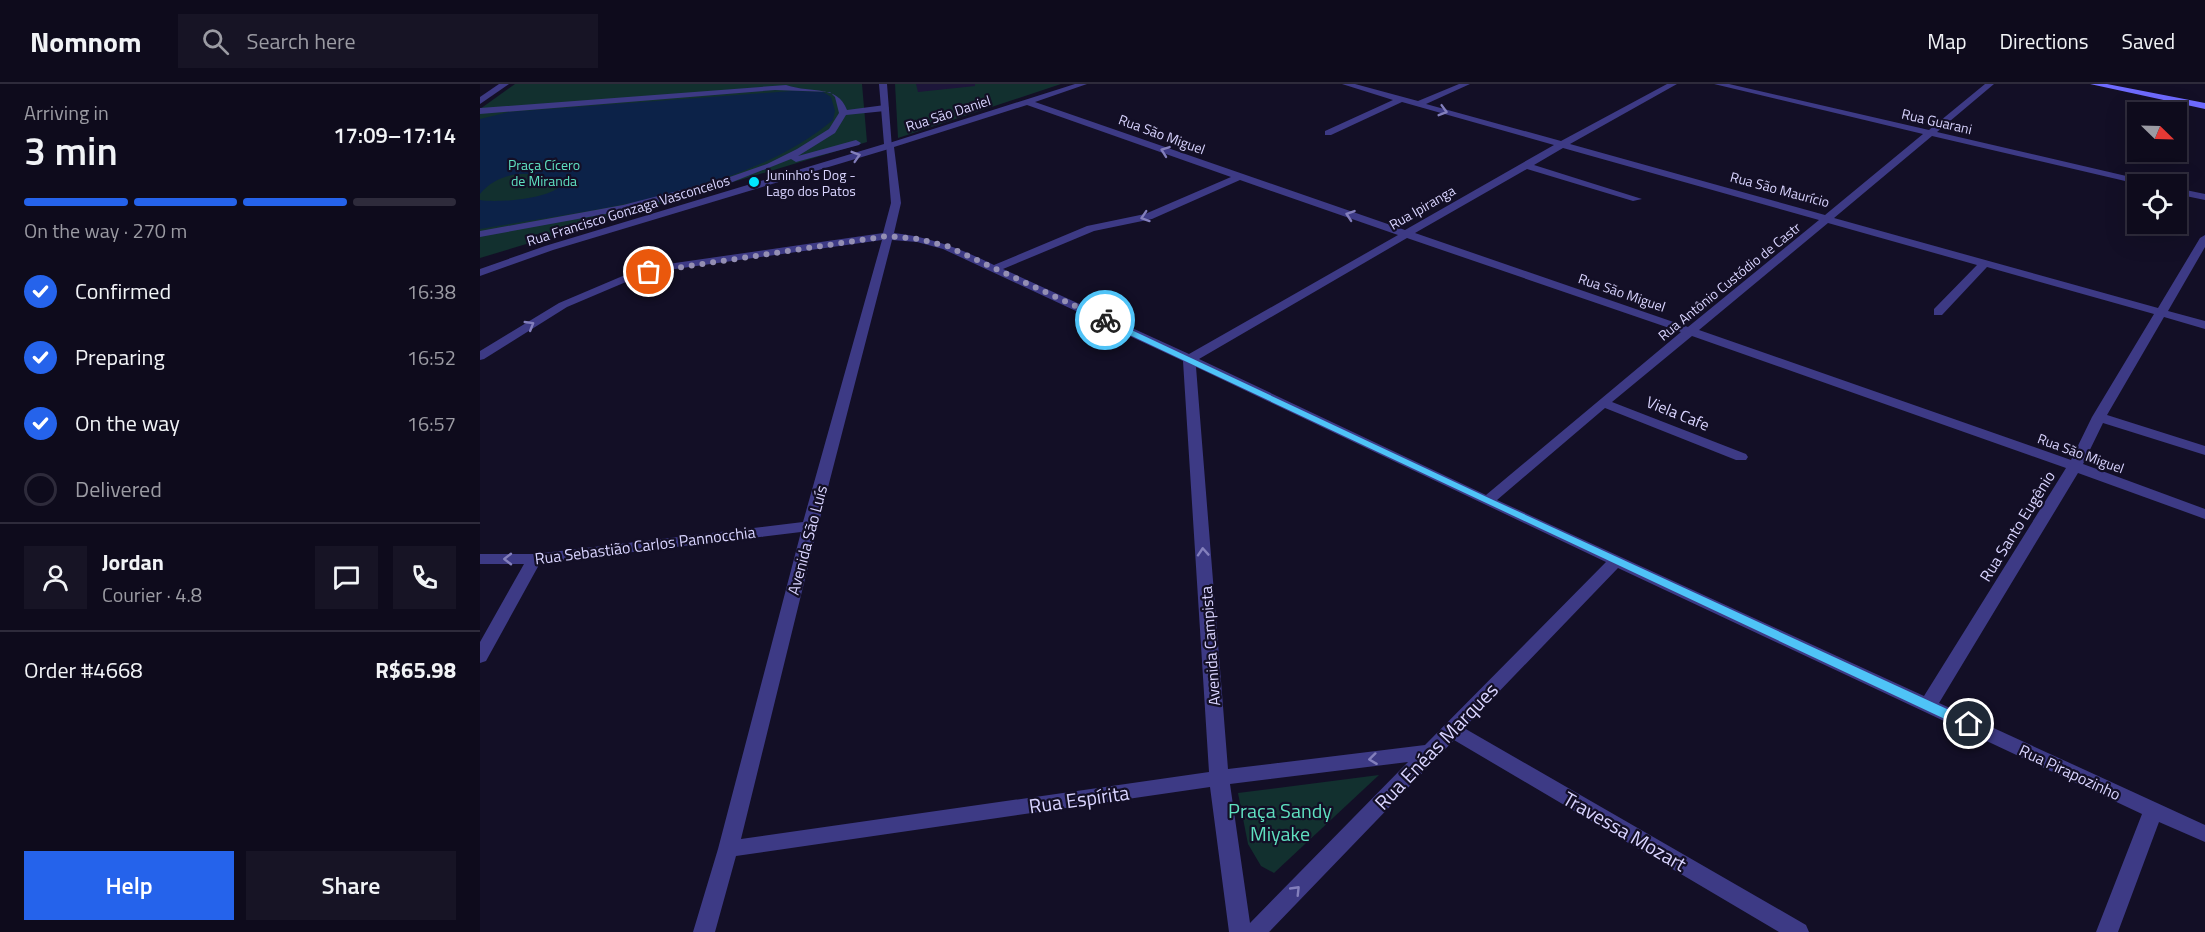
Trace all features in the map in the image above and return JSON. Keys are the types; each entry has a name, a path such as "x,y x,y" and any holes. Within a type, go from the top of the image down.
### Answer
{"main road":[{"path":"2094,84 2205,106"}],"street":[{"path":"480,101 505,84"},
{"path":"480,111 816,84"},
{"name":"Avenida São Luís","path":"704,932 728,849 810,526 896,203 883,84"},
{"name":"Rua São Daniel","path":"890,146 1083,84"},
{"name":"Rua São Maurício","path":"1346,84 2205,325"},
{"path":"1419,104 1466,84"},
{"name":"Rua Ipiranga","path":"1189,359 1525,165 1673,84"},
{"name":"Rua Guarani","path":"1718,84 2127,179"},
{"name":"Rua Antônio Custódio de Castr","path":"1487,501 1990,84"},
{"path":"770,166 831,131 843,113 839,96 832,90 776,88"},
{"path":"1328,133 1402,99"},
{"name":"Rua São Miguel","path":"1027,102 1238,177 1690,331 2205,514"},
{"path":"843,113 885,108"},
{"path":"480,234 623,208 727,181 770,166 856,143"},
{"name":"Rua Francisco Gonzaga Vasconcelos","path":"480,273 549,248 890,146"},
{"path":"1525,165 1637,199"},
{"path":"993,269 1090,228 1148,217 1238,177"},
{"path":"2187,193 2205,197"},
{"path":"480,356 563,305 629,277 668,267 888,236"},
{"name":"Rua Pirapozinho","path":"888,236 918,239 947,246 1487,501 2205,834"},
{"name":"Rua Santo Eugênio","path":"1928,705 2075,466 2099,417 2205,238"},
{"path":"1938,312 1985,263"},
{"name":"Avenida Campista","path":"1189,359 1219,778 1240,932"},
{"name":"Viela Cafe","path":"1603,403 1741,457"},
{"path":"2099,417 2205,451"},
{"name":"Rua Sebastião Carlos Pannocchia","path":"480,559 535,559 810,526"},
{"path":"480,657 535,559"},
{"name":"Rua Enéas Marques","path":"1255,932 1616,561"},
{"path":"480,631 497,624"},
{"name":"Travessa Mozart","path":"1452,730 1798,932"},
{"name":"Rua Espírita","path":"728,849 1219,778 1431,752"},
{"path":"2107,932 2153,811"}],"green space":[{"name":"Praça Cícero de Miranda","path":"515,84 862,84 867,142 480,258 480,109"},
{"path":"895,84 1061,84 898,138"},
{"name":"Praça Sandy Miyake","path":"1379,775 1274,873 1261,866 1248,844 1238,793"}],"water":[{"name":"Praça Cícero de Miranda","path":"792,91 823,92 831,97 835,111 833,120 797,145 756,166 712,182 665,195 480,229 480,200 498,201 535,197 547,194 561,185 540,176 518,174 497,180 480,194 480,119 509,112"}],"way so far":[{"path":"649,272 668,267 888,236 918,239 947,246 1105,320"}],"place":[{"name":"Juninho's Dog - Lago dos Patos","path":"754,182"}],"route":[{"path":"1105,320 1487,501 1969,724"}]}
